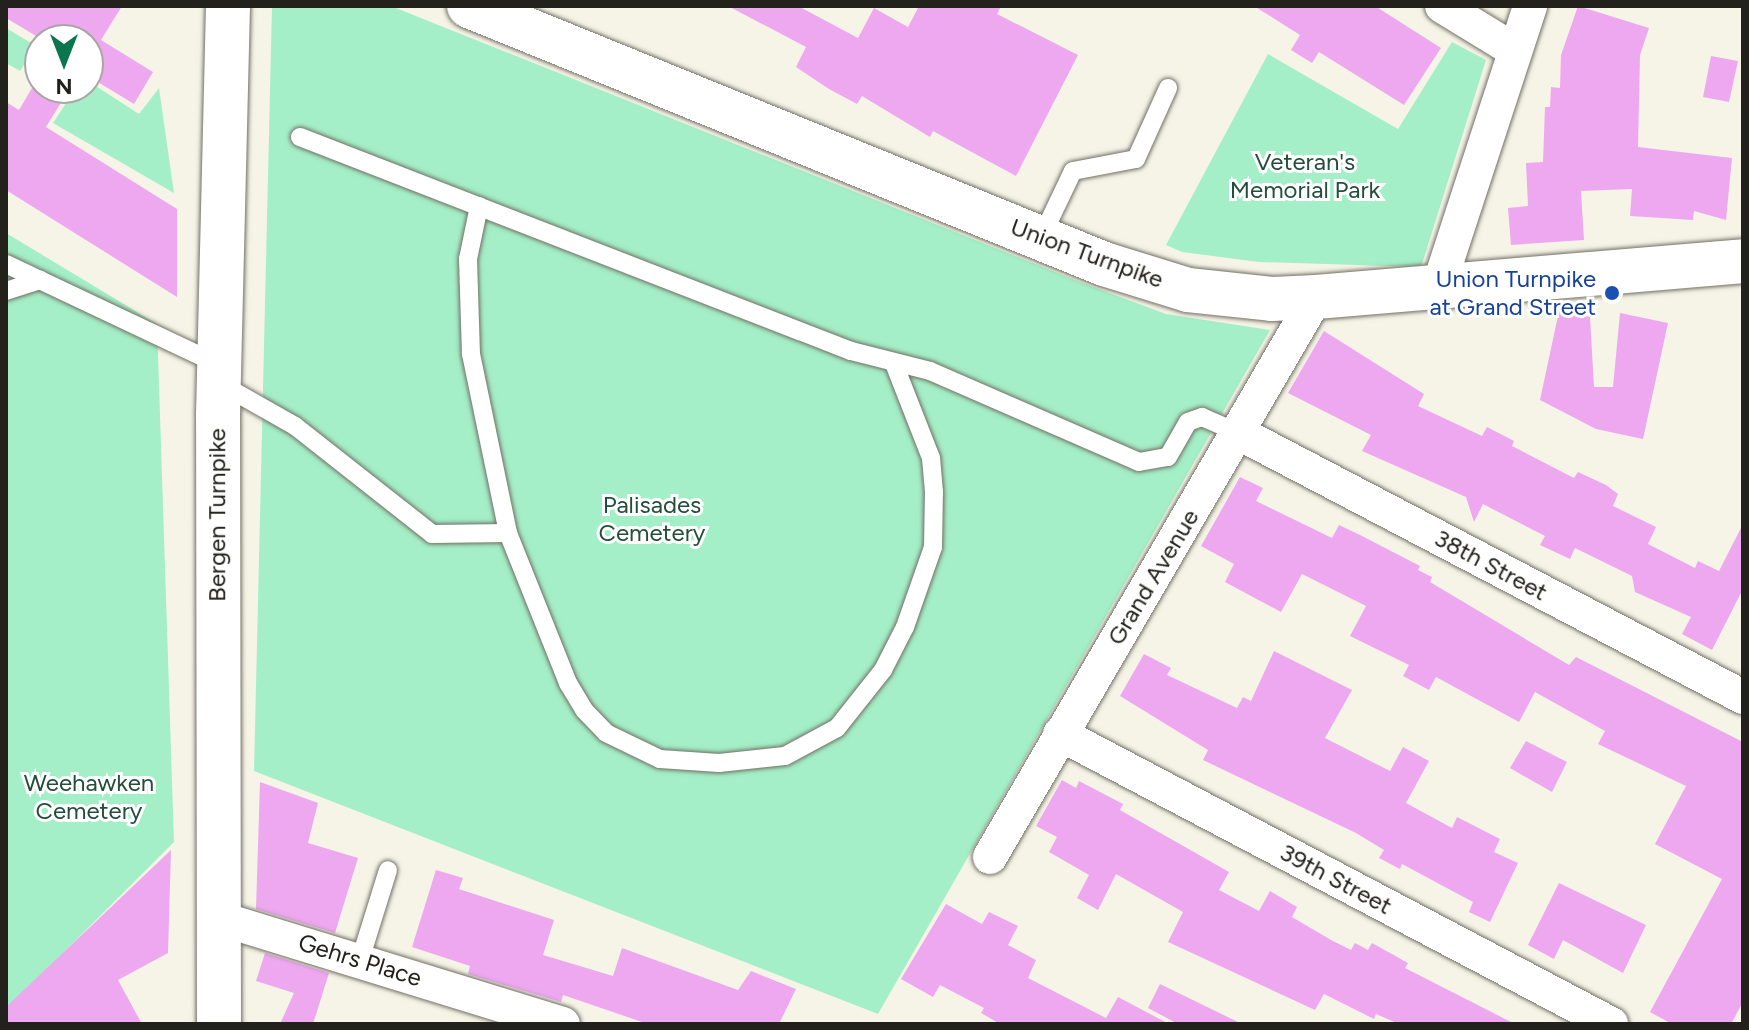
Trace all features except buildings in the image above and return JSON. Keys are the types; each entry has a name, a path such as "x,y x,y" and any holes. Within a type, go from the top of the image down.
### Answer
{"main road":[{"name":"Bergen Turnpike","path":"219,1024 215,917 218,374 228,6"},
{"name":"Union Turnpike","path":"494,10 1041,238 1188,290 1272,299 1316,297 1743,261"}],"street":[{"path":"1442,6 1514,50"},
{"path":"1439,285 1530,6"},
{"name":"Grand Avenue","path":"990,857 1316,297"},
{"name":"38th Street","path":"1239,433 1743,697"},
{"name":"39th Street","path":"1060,734 1611,1024"},
{"name":"Gehrs Place","path":"215,917 504,1003 563,1024"}],"lane":[{"path":"1041,238 1073,171 1136,159 1168,88"},
{"path":"300,137 895,366 930,371 1139,462 1168,457 1188,422 1202,417 1239,433"},
{"path":"479,206 468,259 471,354 508,533 568,683 606,733 660,759 689,762 785,756 811,746 837,728 883,670 924,583 933,547 931,458 895,366"},
{"path":"6,264 218,374 295,426 432,534 508,533"},
{"path":"6,291 40,280"},
{"path":"360,960 388,870"}],"green space":[{"name":"Palisades Cemetery","path":"272,6 391,6 1166,314 1270,330 878,1014 254,771"},
{"path":"6,28 24,39 24,65 20,71 6,63"},
{"name":"Veteran's Memorial Park","path":"1452,42 1486,60 1421,267 1259,262 1182,252 1166,245 1268,54 1398,129"},
{"path":"159,88 174,193 53,123 65,104 104,104 104,91 139,114"},
{"name":"Weehawken Cemetery","path":"6,233 157,324 174,842 6,1010"}],"place":[{"name":"Union Turnpike at Grand Street","path":"1612,293"}]}
